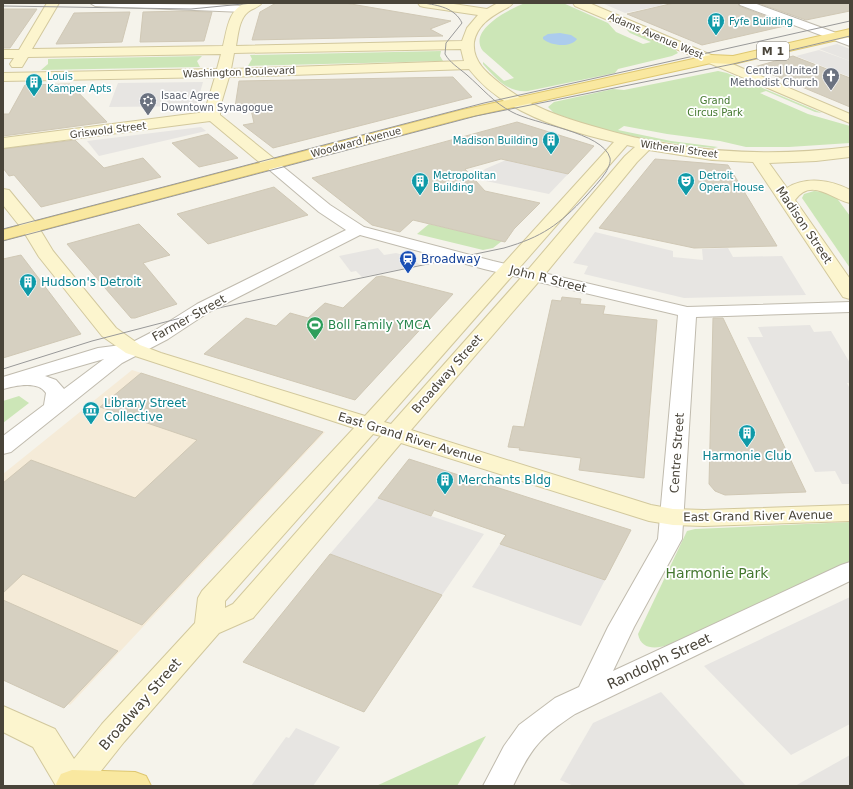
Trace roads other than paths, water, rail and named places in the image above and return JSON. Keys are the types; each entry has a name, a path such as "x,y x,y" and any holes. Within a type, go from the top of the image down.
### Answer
{"main road":[{"name":"Woodward Avenue","path":"711,59 715,53 850,22"},
{"name":"Woodward Avenue","path":"3,234 514,102 711,59 733,60 850,33"},
{"path":"72,785 135,786"}],"street":[{"path":"5,80 53,3"},
{"path":"95,3 161,7 190,6 244,9"},
{"path":"256,3 244,9 236,17 224,73 213,107 213,116 271,164"},
{"path":"424,3 488,13"},
{"path":"474,65 469,57 467,45 468,37 475,25 488,13 507,3"},
{"name":"Adams Avenue West","path":"579,3 850,119"},
{"path":"744,3 850,42"},
{"name":"Washington Boulevard","path":"3,54 467,45"},
{"name":"Washington Boulevard","path":"5,80 474,65"},
{"name":"Witherell Street","path":"474,65 483,77 514,102 538,114 623,141 645,146 689,152 758,158 817,156 850,152"},
{"name":"Griswold Street","path":"3,143 213,116"},
{"name":"Broadway Street","path":"209,626 212,598 623,141"},
{"name":"Broadway Street","path":"72,785 113,732 209,626 243,611 534,275 616,177 645,146"},
{"path":"817,156 850,198"},
{"name":"Madison Street","path":"758,158 843,277 850,293"},
{"name":"John R Street","path":"271,164 331,213 358,230 508,269 687,312 850,307"},
{"path":"787,200 792,190 799,187 809,186 830,187 844,193 850,198"},
{"name":"East Grand River Avenue","path":"3,194 30,228 45,253 109,332 133,349 161,360 649,513 673,517 704,518 850,513"},
{"name":"Farmer Street","path":"7,381 105,352 133,349 161,335 202,308 358,230"},
{"name":"Centre Street","path":"589,695 621,627 670,539 673,517 687,312"},
{"path":"3,447 115,359 133,349"},
{"name":"Farmer Street","path":"7,381 35,380 49,383 55,390 57,398 53,408"},
{"name":"Randolph Street","path":"498,786 519,745 548,717 565,706 850,571"},
{"path":"3,718 44,738 72,785"}],"water":[{"path":"560,33 571,35 577,39 570,44 561,45 551,43 543,39 543,37 548,34"}],"tram line":[{"path":"3,6 191,9 253,3"},
{"path":"423,3 446,8 459,18 462,23 446,43 445,54 452,63 495,101"},
{"path":"495,101 850,21"},
{"path":"508,109 733,64 850,36"},
{"path":"3,229 495,101"},
{"path":"495,101 508,109"},
{"path":"3,241 476,116 508,109"},
{"path":"3,369 92,341 223,307 504,248 540,234 567,215 586,196 606,172 610,158 605,149 581,135 522,116 508,109"}],"place":[{"name":"Fyfe Building","path":"716,36"},
{"name":"Central United Methodist Church","path":"831,91"},
{"name":"Louis Kamper Apts","path":"34,97"},
{"name":"Isaac Agree Downtown Synagogue","path":"148,116"},
{"name":"Madison Building","path":"551,155"},
{"name":"Metropolitan Building","path":"420,196"},
{"name":"Detroit Opera House","path":"686,196"},
{"name":"Broadway","path":"408,274"},
{"name":"Hudson's Detroit","path":"28,297"},
{"name":"Boll Family YMCA","path":"315,340"},
{"name":"Library Street Collective","path":"91,425"},
{"name":"Harmonie Club","path":"747,448"},
{"name":"Merchants Bldg","path":"445,495"}],"park label":[{"name":"Grand Circus Park","path":"715,106"},
{"name":"Harmonie Park","path":"717,573"}]}
